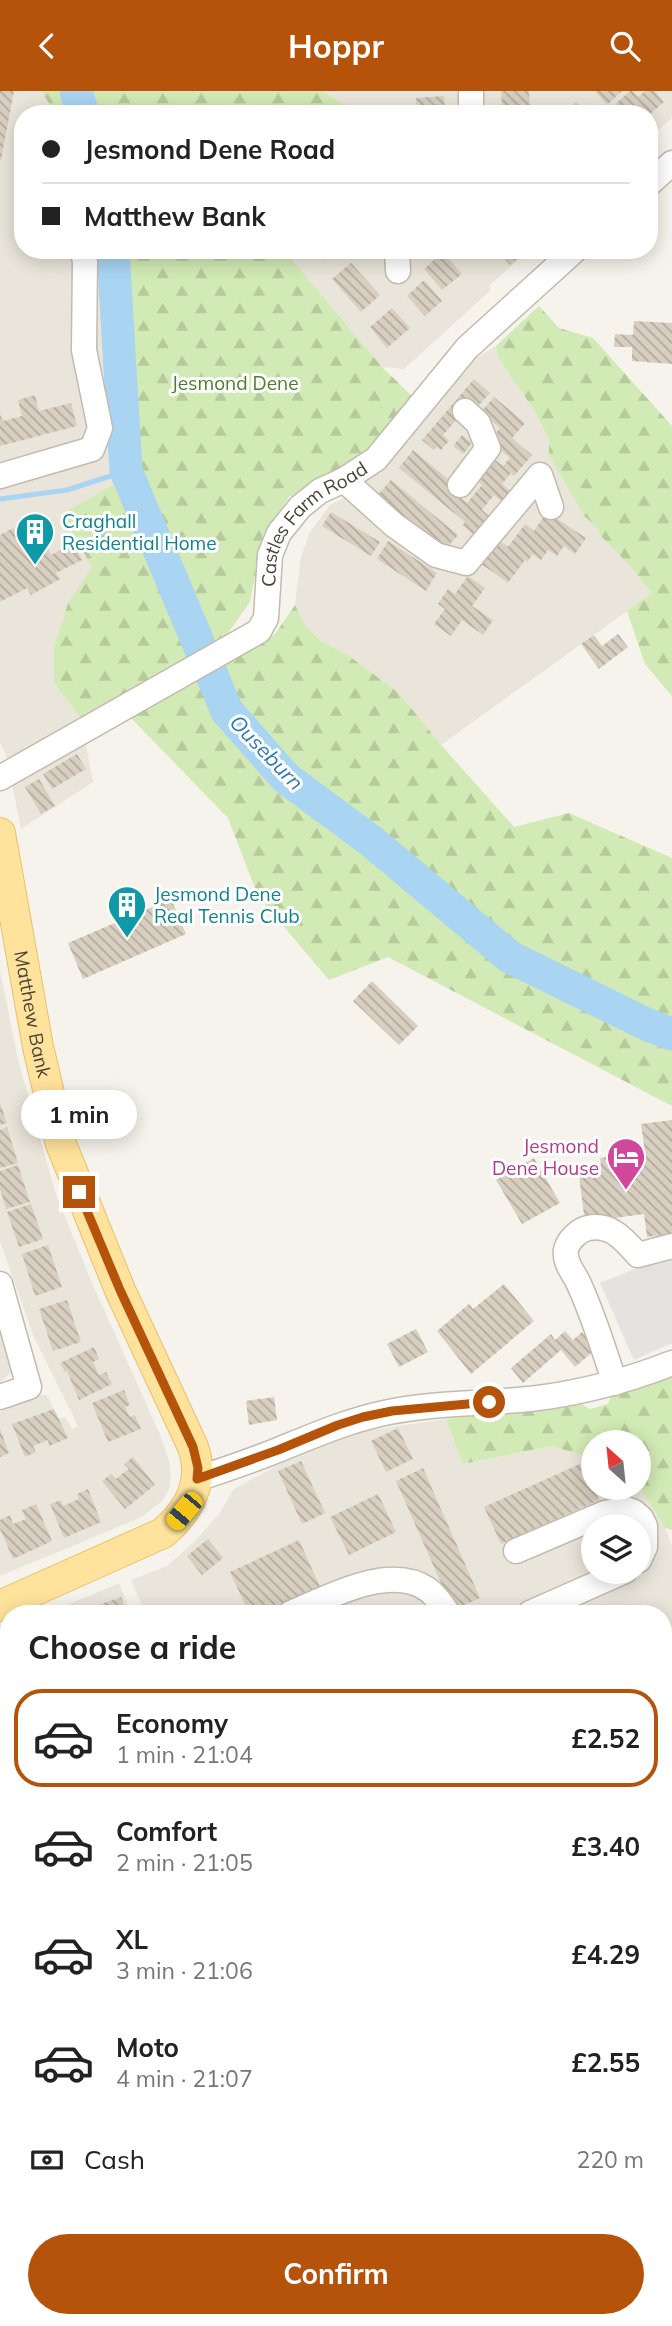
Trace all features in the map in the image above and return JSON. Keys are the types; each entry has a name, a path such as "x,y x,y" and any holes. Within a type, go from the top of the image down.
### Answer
{"main road":[{"name":"Matthew Bank","path":"0,833 5,893 61,1144 120,1290 193,1447 198,1468 197,1479"},
{"path":"2,1605 163,1533 184,1511 197,1479"}],"street":[{"path":"658,176 672,163"},
{"path":"0,475 92,449 100,428 84,350 84,259"},
{"name":"Castles Farm Road","path":"0,778 259,631 266,618 270,555 279,533 300,506 320,491 376,459 452,400 467,348 565,259"},
{"path":"452,400 478,423 488,448 460,485"},
{"path":"344,479 394,525 436,555 466,563 540,475 551,507"},
{"path":"615,1383 588,1303 567,1261 566,1248 574,1236 587,1228 603,1228 617,1233 638,1255 672,1246"},
{"path":"0,1284 29,1387 0,1397"},
{"path":"197,1479 363,1417 414,1409 539,1398 615,1383 672,1363"},
{"path":"603,1514 626,1509 636,1514"},
{"path":"516,1551 581,1523"},
{"path":"310,1605 351,1588 384,1580 402,1580 427,1589 443,1605"},
{"path":"548,1605 596,1584"}],"shaded area":[{"path":"0,91 41,91 50,105 14,105 14,259 103,259 110,341 114,484 62,515 92,567 68,603 54,646 54,683 81,718 93,782 21,829 7,758 0,742"},
{"path":"321,91 672,91 672,118 658,130 658,105 346,105"},
{"path":"292,259 519,259 489,286 491,290 404,369 382,367"},
{"path":"496,346 498,357 536,413 549,440 549,455 584,516 597,527 599,534 652,593 441,745 399,693 349,656 321,641 306,627 295,605 301,557 310,532 330,505 346,497 470,362"},
{"path":"0,970 18,1060 56,1195 161,1437 171,1477 163,1500 142,1517 0,1576 0,1412 40,1395 47,1395 59,1419 65,1417 72,1429 78,1426 33,1335 0,1241"},
{"path":"672,1254 672,1343 634,1360 600,1283"},
{"path":"0,1324 13,1365 0,1383"},
{"path":"446,1419 464,1464 551,1446 581,1455 581,1500 648,1500 665,1528 672,1546 672,1605 142,1605 131,1580 167,1566 195,1541 219,1514 234,1489 304,1451 364,1431"},
{"path":"119,1583 128,1605 68,1605"}],"green space":[{"path":"41,91 321,91 346,105 50,105"},
{"name":"Jesmond Dene","path":"103,259 292,259 382,367 414,398 389,430 357,461 289,497 263,535 250,602 218,647 81,718 54,683 54,646 68,603 92,567 62,514 114,484 110,341"},
{"path":"539,306 559,328 593,338 672,426 672,696 645,664 627,611 652,593 599,534 597,527 584,516 549,455 549,440 536,413 498,357 496,346"},
{"path":"295,605 306,627 321,641 349,656 399,693 514,827 569,813 672,858 672,1106 388,957 329,980 258,896 228,818 131,718 275,634"},
{"path":"672,1375 672,1530 665,1528 648,1500 651,1500 651,1430 581,1430 581,1455 551,1446 463,1464 446,1419 581,1404 590,1409 608,1404 612,1394"}],"building":[{"path":"0,91 14,91 1,160 0,160"},
{"path":"501,91 529,91 530,105 502,105"},
{"path":"595,91 622,91 607,105"},
{"path":"630,91 638,97 645,91 655,91 664,102 658,107 658,105 614,105"},
{"path":"444,96 444,105 416,105 416,98"},
{"path":"435,259 449,259 462,274 442,290 424,269"},
{"path":"505,259 517,259 510,265"},
{"path":"351,263 380,295 361,312 332,279"},
{"path":"424,280 442,301 425,316 407,296"},
{"path":"392,308 410,328 387,348 370,327"},
{"path":"634,321 672,323 672,364 632,361 632,347 614,347 615,334 633,335"},
{"path":"474,379 490,393 479,405 473,401 443,435 449,441 441,450 437,447 434,450 422,440"},
{"path":"35,395 39,411 71,403 77,426 0,446 0,414 3,421 22,416 18,400"},
{"path":"494,397 525,423 512,438 532,455 514,476 511,473 502,484 515,495 507,505 494,495 482,510 495,521 479,539 462,525 465,522 399,468 413,450 454,484 450,489 467,503 482,485 479,482 485,474 478,468 489,455 503,466 510,458 489,441 500,428 481,412"},
{"path":"462,435 472,443 463,454 453,446"},
{"path":"391,480 458,535 444,551 377,496"},
{"path":"331,512 380,542 371,556 322,526"},
{"path":"547,512 586,538 575,554 564,546 557,556 548,550 541,560 533,554 527,562 525,560 508,583 480,563 497,539 508,547 525,524 534,531"},
{"name":"Craghall Residential Home","path":"13,528 23,545 41,536 51,555 73,543 82,560 56,573 60,579 31,595 27,588 0,602 0,535"},
{"path":"388,541 437,573 426,591 377,559"},
{"path":"468,576 485,588 472,606 493,620 483,635 462,620 451,636 434,624 445,609 438,604 448,589 455,594"},
{"path":"618,634 628,647 599,669 581,644 594,635 602,646"},
{"path":"77,754 86,769 52,789 43,774"},
{"path":"39,779 55,806 41,814 25,787"},
{"name":"Jesmond Dene Real Tennis Club","path":"171,899 186,934 83,979 68,943"},
{"path":"372,981 418,1026 399,1045 353,1001"},
{"path":"0,1103 7,1123 0,1125"},
{"name":"Jesmond Dene House","path":"672,1120 672,1234 647,1237 644,1214 585,1222 578,1168 601,1165 600,1158 645,1152 641,1124"},
{"path":"7,1127 18,1163 0,1168 0,1130"},
{"path":"534,1158 560,1203 522,1224 496,1180"},
{"path":"18,1165 30,1202 6,1209 0,1189 0,1171"},
{"path":"31,1204 43,1239 19,1247 7,1212"},
{"path":"48,1245 62,1287 35,1296 22,1254"},
{"path":"504,1284 534,1321 471,1374 437,1331 469,1304 473,1309"},
{"path":"67,1300 81,1342 53,1351 39,1309"},
{"path":"416,1329 428,1352 399,1367 387,1344"},
{"path":"565,1331 573,1340 582,1332 596,1349 575,1367 561,1350 523,1383 511,1368 551,1334 555,1340"},
{"path":"94,1347 99,1359 93,1362 99,1375 106,1372 112,1384 79,1400 67,1371 65,1372 60,1363"},
{"path":"124,1390 130,1405 125,1407 130,1417 135,1415 141,1429 108,1442 92,1403"},
{"path":"274,1397 277,1420 249,1425 246,1401"},
{"path":"54,1409 68,1438 49,1446 48,1440 33,1446 36,1452 25,1457 12,1424"},
{"path":"398,1428 413,1459 386,1472 371,1441"},
{"path":"0,1429 9,1453 0,1457"},
{"path":"133,1457 155,1485 125,1509 102,1481 111,1474 116,1479 129,1469 124,1464"},
{"path":"301,1461 325,1513 302,1524 278,1471"},
{"path":"581,1463 581,1500 599,1500 501,1544 484,1507"},
{"path":"423,1468 480,1598 464,1605 451,1605 396,1481"},
{"path":"88,1489 101,1522 64,1538 50,1504 61,1500 63,1506 79,1499 77,1494"},
{"path":"378,1494 396,1532 349,1555 330,1517"},
{"path":"36,1504 52,1541 13,1559 0,1529 0,1520 10,1515 13,1524 26,1519 22,1510"},
{"path":"208,1539 223,1558 202,1575 187,1556"},
{"path":"299,1540 321,1589 286,1605 245,1605 230,1572"},
{"path":"121,1597 124,1605 98,1605"}],"waterway":[{"name":"Ouseburn","path":"76,91 80,105"},
{"name":"Ouseburn","path":"114,259 126,471 227,711 286,778 371,841 510,957 648,1025 672,1034"},
{"path":"0,499 67,490 126,471"}],"place":[{"name":"Craghall Residential Home","path":"35,566"},
{"name":"Jesmond Dene Real Tennis Club","path":"127,939"},
{"name":"Jesmond Dene House","path":"626,1191"}],"route":[{"path":"79,1192 120,1290 193,1447 197,1458 197,1479 363,1417 392,1411 489,1402"}]}
